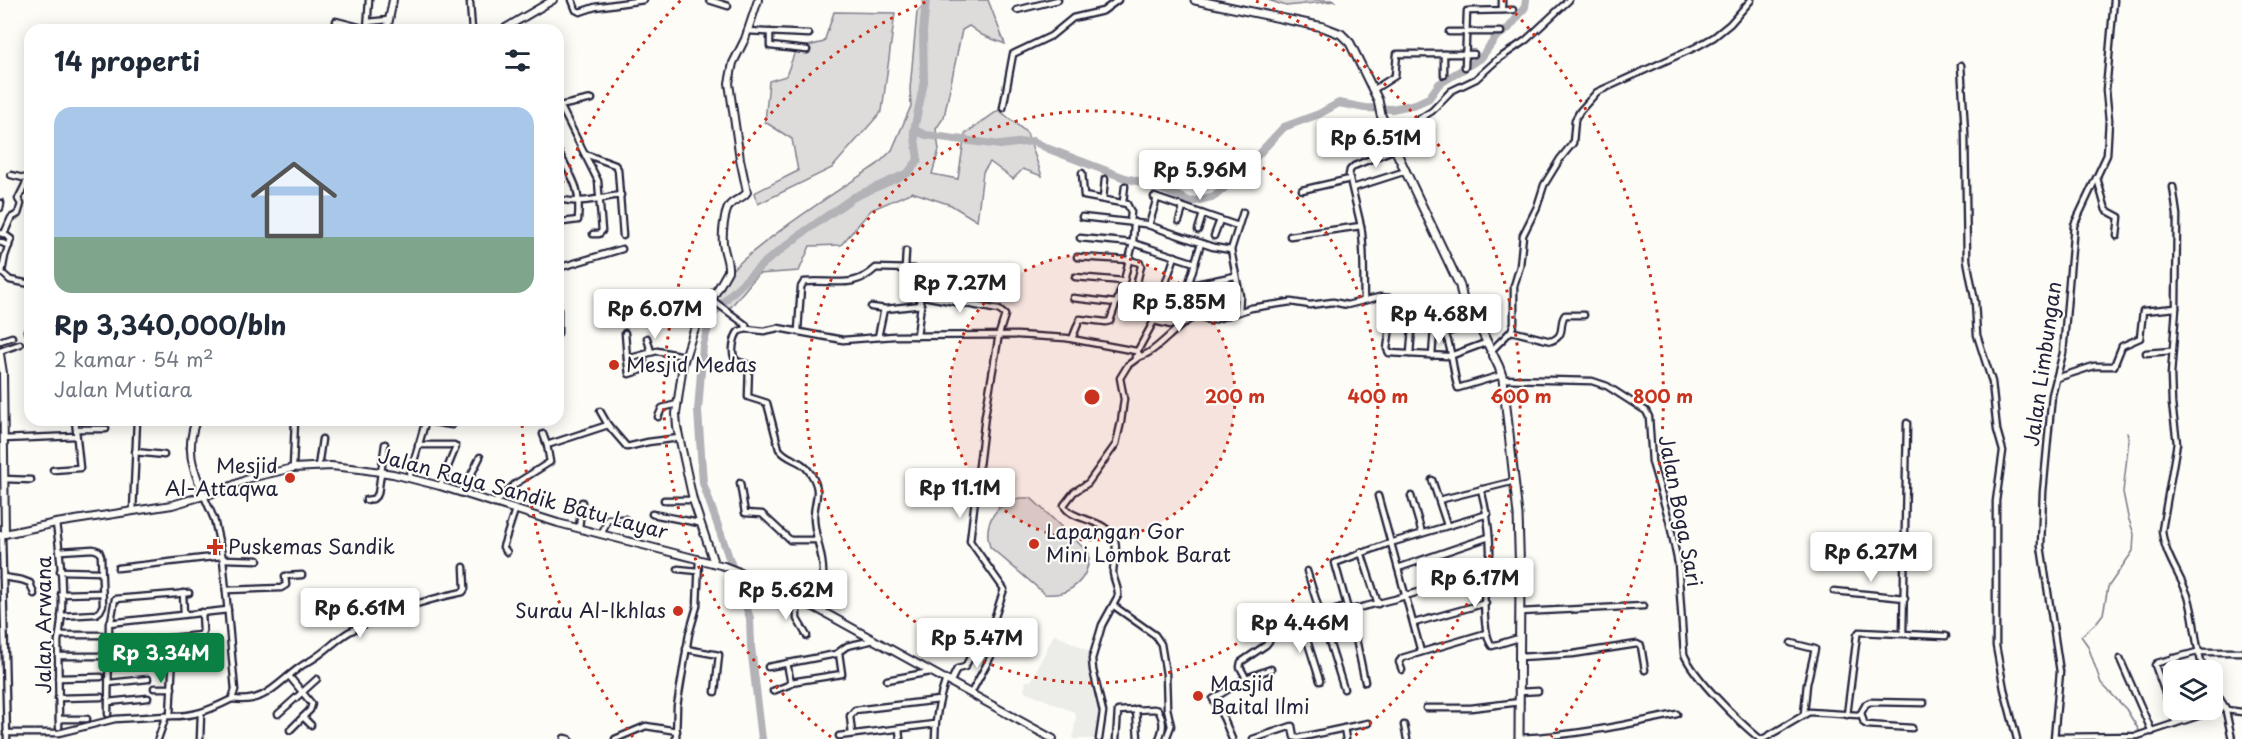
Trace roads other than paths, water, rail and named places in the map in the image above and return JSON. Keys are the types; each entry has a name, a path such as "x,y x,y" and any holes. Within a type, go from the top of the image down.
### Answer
{"main road":[{"path":"388,24 393,0"},
{"path":"512,24 553,0"},
{"path":"719,564 699,523 677,428 677,404 685,356 696,325 713,300 728,268 723,242 727,211 731,204 745,196 747,191 729,83 733,63 758,0"},
{"path":"1196,0 1323,27 1337,32 1350,43 1381,106 1381,115 1395,149 1460,286 1464,305 1471,309 1488,342 1502,377 1515,481 1520,562 1519,739"},
{"path":"0,352 4,479 2,534"},
{"path":"195,426 190,447 194,471 204,496"},
{"name":"Jalan Raya Sandik Batu Layar","path":"2,534 56,522 172,505 204,496 250,478 293,468 318,467 382,472 440,486 515,510 743,572 876,640 1053,739"}],"street":[{"path":"369,0 368,22 388,20"},
{"path":"572,0 576,10 580,12 594,7 645,0"},
{"path":"709,0 728,6"},
{"path":"1017,10 1058,0"},
{"path":"1003,108 1012,54 1051,36 1073,18 1103,11 1118,0"},
{"path":"1502,0 1502,10"},
{"path":"1387,129 1416,121 1432,111 1451,91 1476,79 1526,40 1569,0"},
{"path":"1491,351 1511,331 1514,323 1514,286 1520,266 1523,235 1537,207 1544,185 1573,143 1575,120 1580,111 1598,92 1714,37 1730,24 1751,0"},
{"name":"Jalan Limbungan","path":"2054,738 2060,672 2040,537 2049,423 2052,395 2063,353 2074,225 2107,155 2109,120 2106,90 2114,0"},
{"path":"470,3 472,24"},
{"path":"1465,67 1468,10 1513,10"},
{"path":"336,21 347,24"},
{"path":"747,31 809,34"},
{"path":"770,32 771,46 807,50"},
{"path":"1449,32 1501,32"},
{"path":"1373,90 1395,76 1397,54 1474,54"},
{"path":"1444,54 1444,75"},
{"path":"1961,65 1965,132 1967,260 1975,302 1977,335 1992,382 1996,430 2003,452 1996,496 1996,646 2017,739"},
{"path":"564,105 592,99"},
{"path":"564,115 598,182 602,231 599,234 593,234"},
{"path":"1364,300 1362,276 1364,243 1349,171 1353,167 1395,149"},
{"path":"585,154 618,168 623,236"},
{"path":"564,162 577,185 579,200 578,221 564,222"},
{"path":"1353,188 1406,171"},
{"path":"1071,318 1108,322 1124,281 1133,243 1130,208 1123,202 1084,196 1082,173"},
{"path":"11,175 24,178"},
{"path":"2097,178 2106,210 2116,214 2119,218 2117,236"},
{"path":"1103,199 1105,179"},
{"path":"1302,190 1350,179"},
{"path":"1123,202 1125,186"},
{"path":"24,187 18,200 21,204 18,214 12,216 2,233 11,239 1,272 10,280 24,283"},
{"path":"2173,187 2177,215 2172,404 2177,443 2162,536 2189,599 2201,660"},
{"path":"564,199 579,200 621,195"},
{"path":"1149,225 1156,198 1238,226"},
{"path":"1179,221 1183,208"},
{"path":"1239,312 1240,296 1231,250 1243,212"},
{"path":"1198,230 1203,214"},
{"path":"1082,217 1149,225 1201,243 1231,250"},
{"path":"1214,236 1220,220"},
{"path":"1290,236 1361,226"},
{"path":"1080,238 1133,243 1195,263"},
{"path":"0,242 9,246"},
{"path":"1188,286 1201,243"},
{"path":"564,266 622,249"},
{"path":"905,268 906,251"},
{"path":"1164,288 1175,256"},
{"path":"1077,257 1129,260 1141,265 1136,286"},
{"path":"798,331 801,287 804,282 848,282 863,278 876,268 905,268 918,272 918,295 921,305 917,336"},
{"path":"1198,302 1196,284 1235,276"},
{"path":"1075,277 1124,281"},
{"path":"918,295 1000,310 1005,317 999,334 983,426 970,541 1004,589 991,629 996,640 996,647 972,693"},
{"path":"807,636 797,619 799,600 822,578 823,568 814,516 818,495 811,474 802,462 785,455 779,449 768,404 748,396 749,365 735,358 735,337 739,331 746,329 762,332 776,328 839,340 999,334 1072,339 1136,357 1145,356 1180,325 1196,316 1210,321 1239,312 1286,303 1347,304 1378,297 1464,305"},
{"path":"1073,298 1116,303"},
{"path":"713,300 746,325 746,329"},
{"path":"1180,325 1190,300"},
{"path":"1099,739 1103,712 1092,670 1092,659 1102,625 1119,593 1113,571 1115,539 1105,527 1067,511 1064,506 1074,492 1088,483 1116,444 1124,399 1120,378 1136,357 1161,302"},
{"path":"1154,321 1171,325 1179,302"},
{"path":"872,307 884,309 921,305"},
{"path":"2057,378 2089,367 2114,366 2122,346 2140,337 2143,311 2176,308"},
{"path":"878,337 884,309"},
{"path":"1432,356 1436,316 1395,312 1391,314 1387,349 1389,353 1432,356 1452,356 1488,342"},
{"path":"1410,354 1413,313"},
{"path":"1511,331 1551,341 1555,340 1561,332 1562,317 1584,315"},
{"path":"1072,339 1080,319"},
{"path":"1436,323 1441,325 1452,356 1458,388 1502,377"},
{"path":"1444,333 1478,324"},
{"path":"625,333 628,374 645,369 643,355"},
{"path":"0,341 12,337"},
{"path":"647,338 651,352"},
{"path":"0,352 20,344"},
{"path":"627,359 663,351 685,356"},
{"path":"2146,353 2172,351"},
{"name":"Jalan Boga Sari","path":"1502,377 1592,381 1607,386 1646,411 1649,417 1654,472 1671,527 1678,563 1684,654 1700,679 1761,739"},
{"path":"658,417 662,408 677,404"},
{"path":"600,411 608,425 627,447 679,438"},
{"path":"1902,633 1905,598 1907,423"},
{"path":"547,445 608,425"},
{"path":"53,470 80,468 76,426"},
{"path":"133,511 137,426"},
{"path":"293,468 295,426"},
{"path":"409,478 424,426"},
{"path":"77,429 106,429"},
{"path":"494,504 515,484 550,462 543,434"},
{"path":"2,444 76,436"},
{"path":"318,467 322,439"},
{"path":"366,500 373,499 378,494 385,444"},
{"path":"418,445 454,445 456,447 440,486"},
{"path":"135,452 164,455"},
{"path":"462,493 480,457"},
{"path":"4,479 31,480"},
{"path":"1432,480 1447,525"},
{"path":"1439,500 1515,481"},
{"path":"740,483 745,513 762,514 790,540 818,540"},
{"path":"1481,489 1488,514 1490,560 1486,571 1486,633 1493,646 1520,638"},
{"path":"204,496 214,519 223,558 236,684 232,699"},
{"path":"1377,496 1421,652"},
{"path":"1411,496 1422,533"},
{"path":"664,500 693,500"},
{"path":"579,528 582,502"},
{"path":"507,552 503,548 515,510"},
{"path":"652,514 699,523"},
{"path":"1365,682 1335,563 1361,552 1488,514"},
{"path":"602,533 608,519 625,519"},
{"name":"Jalan Arwana","path":"56,522 60,551 61,594 58,656 59,727"},
{"path":"2,534 2,633 7,736 59,733 115,719 201,713 232,699 249,700 265,694 348,633 428,600 445,594 463,592 465,589 464,567"},
{"path":"1398,568 1489,537"},
{"path":"60,551 96,549 100,553 103,602 102,608 96,614 61,616"},
{"path":"1361,552 1378,604"},
{"path":"118,568 223,558 258,560"},
{"path":"676,739 677,706 686,649 697,607 699,559"},
{"path":"1246,678 1240,667 1241,663 1266,645 1277,631 1320,615 1378,604 1520,562"},
{"path":"678,569 698,571"},
{"path":"60,571 101,572"},
{"path":"1307,571 1344,689"},
{"path":"226,590 281,588 286,585 285,576 302,575"},
{"path":"3,577 30,583 34,594"},
{"path":"1834,591 1905,598"},
{"path":"61,594 102,593"},
{"path":"183,593 184,614"},
{"path":"108,714 108,626 115,599 189,593"},
{"path":"1414,623 1486,603"},
{"path":"1114,606 1160,641 1171,726 1166,739"},
{"path":"1520,612 1644,606"},
{"path":"111,621 228,610"},
{"path":"108,644 201,635 202,612"},
{"path":"1301,621 1320,681"},
{"path":"1847,715 1858,633 1863,631 1946,636"},
{"path":"1402,670 1401,659 1486,633"},
{"path":"60,635 101,634"},
{"path":"768,667 838,653 849,645 876,640"},
{"path":"935,739 939,700 957,669 965,667 978,642"},
{"path":"1791,642 1815,649 1807,684 1804,714"},
{"path":"1520,657 1573,654 1638,644 1641,646 1645,670"},
{"path":"686,649 718,654 715,692"},
{"path":"2176,723 2156,666 2159,661 2198,652 2242,652"},
{"path":"838,653 843,681"},
{"path":"158,739 168,716 173,654"},
{"path":"58,656 101,656"},
{"path":"2120,659 2152,732"},
{"path":"108,664 147,660"},
{"path":"159,662 173,663"},
{"path":"787,663 791,682"},
{"path":"1232,739 1213,699 1246,678 1271,669"},
{"path":"887,680 933,671"},
{"path":"773,691 790,685 791,682 842,674"},
{"path":"58,678 101,676"},
{"path":"289,676 312,704 310,710 290,730"},
{"path":"108,683 148,679"},
{"path":"278,714 317,679"},
{"path":"154,688 172,688"},
{"path":"1520,692 1538,691"},
{"path":"58,698 101,697"},
{"path":"108,702 148,698"},
{"path":"852,734 850,716 855,710 939,700"},
{"path":"1426,708 1471,708 1520,702"},
{"path":"1861,713 1866,704 1870,702 1924,704"},
{"path":"2223,704 2232,739"},
{"path":"1116,739 1117,712 1122,709 1158,711 1163,722 1159,739"},
{"path":"1137,709 1138,739"},
{"path":"2223,710 2242,712"},
{"path":"200,739 201,713"},
{"path":"1761,739 1804,714 1861,713"},
{"path":"1861,713 1866,724 1912,728"},
{"path":"1519,739 1542,738 1607,728 1677,714"},
{"path":"303,717 311,725"},
{"path":"59,719 87,718"},
{"path":"2054,738 2131,737 2186,720"},
{"path":"1253,739 1292,726 1294,736 1297,738 1368,723"},
{"path":"839,736 935,724"},
{"path":"1404,725 1407,739"},
{"path":"615,739 644,726 677,731"},
{"path":"1344,728 1346,739"},
{"path":"899,729 900,739"},
{"path":"874,732 875,739"}],"waterway":[{"path":"762,739 751,647 750,618 703,483 698,411 703,345 711,317 729,296 764,263 854,197 908,173 918,160 914,130 924,82 923,32 926,0"},
{"path":"914,130 926,135 1000,145 1033,141 1125,178 1153,185 1191,202 1215,196 1239,175 1284,127 1319,114 1339,103 1365,108 1392,109 1416,104 1429,98 1439,84 1481,58 1496,37 1507,30 1516,19 1525,7 1526,0"},
{"path":"189,455 186,448 191,426"},
{"path":"2127,433 2129,439 2123,492 2134,534 2133,551 2108,587 2103,614 2081,636 2088,646 2101,683 2126,709 2140,732"}],"place":[{"name":"Mesjid Medas","path":"614,365"},
{"name":"Mesjid Al-Attaqwa","path":"290,478"},
{"name":"Lapangan Gor Mini Lombok Barat","path":"1034,544"},
{"name":"Puskemas Sandik","path":"215,547"},
{"name":"Surau Al-Ikhlas","path":"678,611"},
{"name":"Masjid Baital Ilmi","path":"1198,696"}]}
